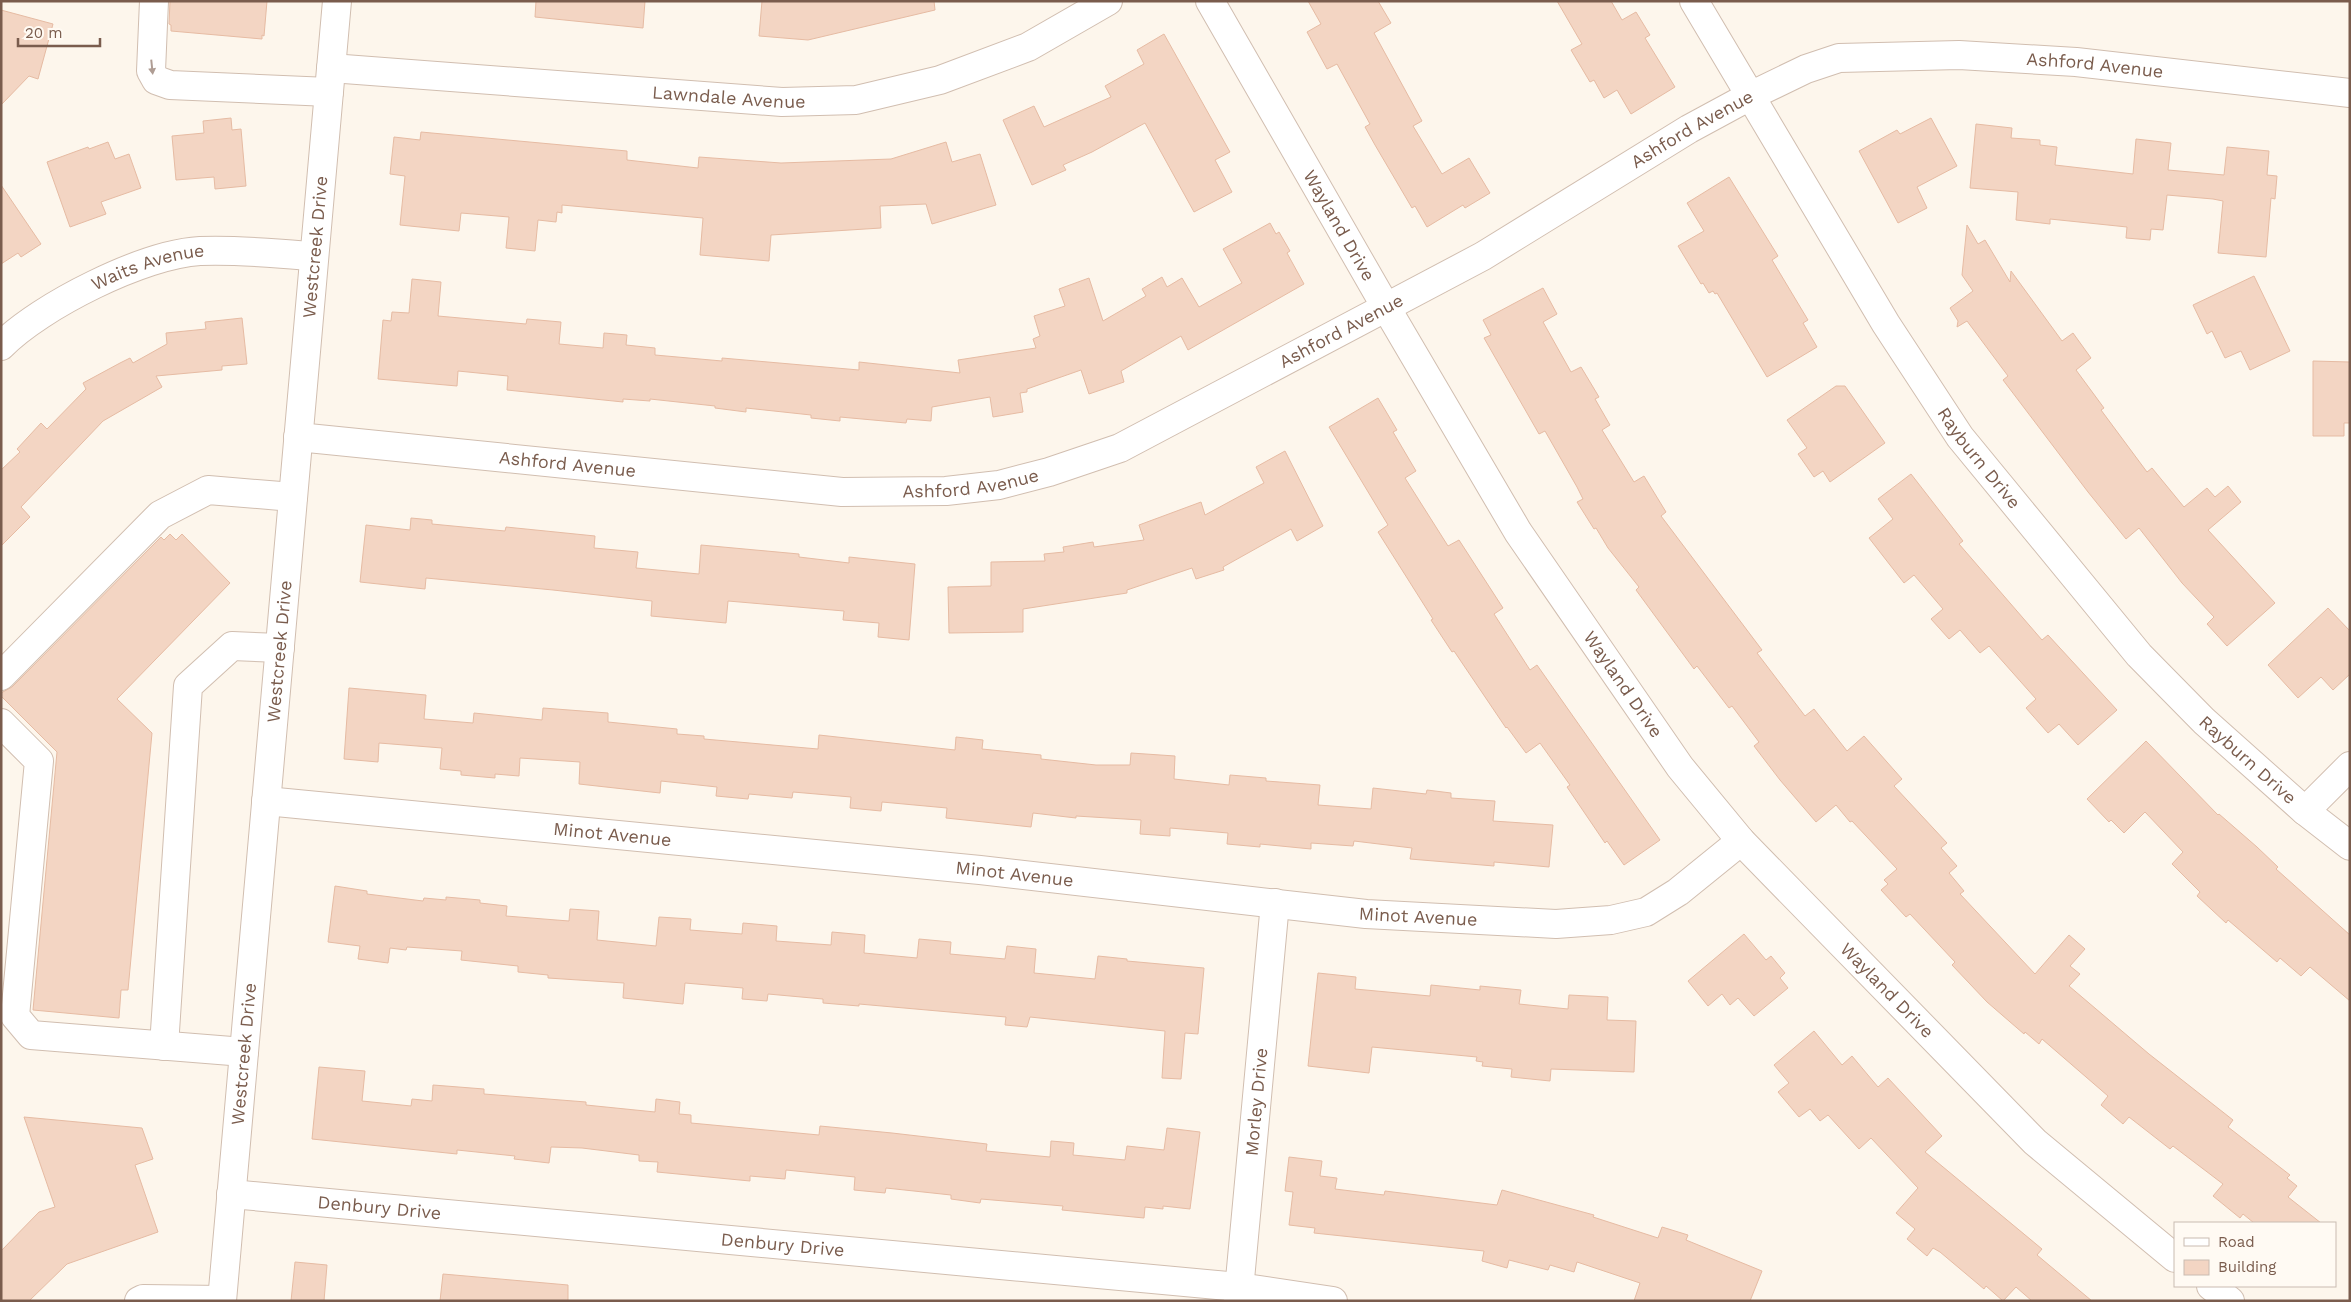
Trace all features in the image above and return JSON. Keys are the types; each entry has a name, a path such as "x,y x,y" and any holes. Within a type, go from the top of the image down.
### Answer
{"street":[{"name":"Lawndale Avenue","path":"154,1 151,71 156,80 170,85 330,80 782,102 856,100 940,80 1028,48 1108,1"},
{"name":"Westcreek Drive","path":"222,1301 337,1"},
{"name":"Wayland Drive","path":"1210,1 1518,532 1680,767 1741,841 2035,1142 2174,1257"},
{"name":"Rayburn Drive","path":"1694,1 1886,324 1960,437 2140,655 2204,720 2305,812 2350,846"},
{"name":"Ashford Avenue","path":"298,437 842,492 946,492 999,485 1049,472 1120,448 1387,309 1483,256 1689,129 1806,68 1839,58 1959,55 2076,62 2350,93"},
{"name":"Waits Avenue","path":"1,346 57,304 150,260 200,251 314,256"},
{"path":"1,676 160,515 208,490 293,497"},
{"path":"164,1046 188,686 232,646 280,648"},
{"path":"1,723 40,761 15,1016 31,1034 244,1052"},
{"path":"2305,812 2350,766"},
{"name":"Minot Avenue","path":"266,800 980,870 1366,914 1556,924 1611,920 1646,912 1678,892 1741,841"},
{"name":"Morley Drive","path":"1239,1294 1275,903"},
{"name":"Denbury Drive","path":"231,1194 1239,1294 1334,1301"},
{"path":"2212,1287 2230,1301"},
{"path":"139,1301 143,1299 222,1301"}],"building":[{"path":"170,1 267,1 264,36 262,35 262,39 171,31 171,25 169,24"},
{"path":"536,1 645,1 643,28 535,17"},
{"path":"762,1 934,1 935,10 808,40 759,36"},
{"path":"1308,1 1378,1 1391,23 1374,33 1422,121 1413,126 1442,174 1469,158 1490,193 1465,208 1463,205 1427,227 1415,206 1412,208 1365,127 1370,124 1337,64 1327,69 1307,32 1321,24"},
{"path":"1557,1 1611,1 1622,20 1636,12 1650,35 1645,38 1675,87 1631,114 1617,90 1604,98 1594,80 1590,82 1571,50 1582,44"},
{"path":"1,10 53,24 38,79 29,76 1,105"},
{"path":"1164,34 1230,152 1215,160 1232,192 1194,212 1145,123 1092,152 1063,165 1066,170 1032,185 1003,120 1034,106 1044,127 1111,97 1105,86 1144,64 1137,50"},
{"path":"231,118 232,130 241,129 246,186 215,189 214,177 176,180 172,136 204,133 203,121"},
{"path":"1931,118 1957,166 1917,187 1927,208 1898,223 1859,151 1897,130 1900,134"},
{"path":"1976,124 2012,128 2011,138 2040,140 2040,145 2057,147 2055,165 2133,174 2136,139 2171,143 2168,170 2224,175 2227,147 2269,151 2267,175 2277,176 2275,199 2271,198 2266,257 2218,253 2223,201 2213,199 2167,195 2163,230 2151,229 2150,240 2126,238 2127,227 2050,219 2050,224 2016,220 2018,192 1970,188"},
{"path":"421,132 627,151 627,160 698,168 699,157 781,163 891,159 946,142 952,162 980,154 996,205 932,224 926,204 880,206 881,228 771,235 769,261 700,255 703,218 562,205 562,213 557,212 556,222 538,220 535,251 506,248 509,217 461,213 459,231 400,225 405,176 390,174 394,137 420,140"},
{"path":"108,142 115,159 129,154 141,188 101,202 106,214 70,227 47,162"},
{"path":"1729,177 1778,256 1772,260 1808,320 1803,323 1817,347 1767,377 1717,293 1715,294 1713,291 1709,293 1703,283 1701,284 1678,246 1704,231 1687,203"},
{"path":"1,185 41,244 21,257 18,253 1,264"},
{"path":"1270,223 1276,234 1279,232 1290,251 1287,253 1304,284 1188,350 1181,336 1121,371 1124,382 1089,394 1081,370 1027,389 1027,392 1020,393 1023,412 993,417 990,397 932,407 931,421 907,419 906,423 840,417 840,421 811,418 811,415 746,408 746,412 715,408 715,406 650,399 650,401 623,399 623,402 507,390 508,376 458,371 457,386 378,379 383,320 391,321 392,312 409,313 412,279 441,282 438,316 526,324 527,319 561,322 559,344 603,348 604,333 627,335 626,345 655,348 655,355 722,361 722,358 859,370 859,362 960,373 958,360 1036,348 1033,339 1040,336 1034,316 1065,306 1059,289 1089,278 1103,321 1146,296 1142,289 1162,277 1167,287 1182,278 1199,307 1242,283 1223,249"},
{"path":"1967,225 1978,244 1985,240 2010,282 2011,271 2062,341 2073,333 2091,358 2076,370 2104,408 2101,410 2147,472 2152,468 2184,507 2207,488 2215,497 2228,486 2241,502 2208,530 2275,603 2227,646 2207,624 2214,617 2182,583 2139,528 2126,539 2088,492 2003,380 2008,376 1967,321 1957,327 1958,321 1950,308 1973,291 1962,275"},
{"path":"2254,276 2290,351 2250,370 2241,351 2225,358 2212,331 2207,334 2193,305"},
{"path":"1543,288 1557,314 1543,322 1571,372 1581,367 1599,397 1595,399 1610,425 1602,430 1634,482 1644,476 1666,512 1661,516 1762,650 1757,653 1805,716 1814,709 1847,751 1864,736 1902,779 1894,786 1947,843 1941,848 1957,866 1949,873 1964,891 1960,894 2035,974 2069,935 2085,949 2070,966 2080,974 2069,986 2149,1054 2233,1120 2228,1127 2290,1175 2287,1178 2297,1186 2288,1197 2320,1222 2253,1222 2243,1214 2240,1218 2213,1196 2223,1184 2173,1146 2170,1149 2129,1117 2123,1124 2101,1105 2108,1096 2042,1039 2039,1044 2025,1032 2024,1034 1987,1002 1952,965 1955,962 1910,914 1906,917 1881,890 1888,884 1884,880 1897,869 1852,821 1850,822 1836,805 1816,822 1754,746 1759,742 1732,706 1729,708 1697,666 1694,669 1636,590 1639,587 1608,548 1596,528 1594,529 1577,502 1583,499 1577,487 1545,431 1539,434 1484,338 1491,335 1483,320"},
{"path":"242,318 247,364 222,366 222,370 156,376 162,387 103,421 21,507 30,517 1,546 1,470 20,452 17,449 41,423 47,429 86,389 83,383 130,358 133,363 167,344 166,333 206,329 205,322"},
{"path":"2313,361 2350,362 2350,423 2344,423 2344,436 2313,436"},
{"path":"1836,386 1845,386 1885,443 1830,482 1823,471 1814,477 1798,454 1807,448 1787,420"},
{"path":"1378,398 1397,430 1393,432 1416,471 1405,478 1448,546 1459,540 1503,608 1494,614 1530,670 1537,665 1660,840 1624,865 1607,841 1605,843 1567,787 1570,785 1540,743 1526,753 1506,728 1431,620 1433,619 1378,532 1388,525 1329,427"},
{"path":"1285,451 1323,526 1297,541 1291,529 1223,567 1224,570 1196,579 1192,568 1127,590 1127,593 1023,609 1023,632 949,633 948,587 991,586 991,562 1045,561 1044,554 1064,552 1063,547 1093,542 1094,547 1144,540 1139,525 1201,502 1205,515 1264,483 1256,467"},
{"path":"1911,474 1963,541 1959,544 2042,640 2048,635 2117,710 2078,745 2059,724 2048,733 2026,708 2036,699 1989,646 1980,653 1960,630 1949,639 1931,619 1943,609 1914,575 1904,583 1869,538 1893,519 1878,499"},
{"path":"411,518 432,520 432,524 505,531 506,527 595,536 594,548 638,552 636,568 699,574 701,545 799,554 799,557 849,563 849,557 915,564 909,640 878,637 879,623 843,620 844,611 728,601 726,623 651,616 652,601 426,578 425,589 360,582 366,525 410,530"},
{"path":"170,534 176,540 182,534 230,583 117,699 152,733 128,990 121,990 119,1018 33,1010 57,752 1,696 1,693 12,687 161,537 164,540"},
{"path":"2328,608 2350,631 2350,674 2333,690 2321,677 2298,698 2268,665"},
{"path":"349,688 426,695 424,719 473,723 474,713 542,720 543,708 608,713 608,722 677,729 677,734 704,736 704,739 818,749 819,735 955,750 956,737 983,740 982,749 1041,755 1041,759 1096,765 1130,765 1131,753 1175,756 1174,779 1229,785 1230,775 1266,778 1266,781 1320,785 1318,805 1371,809 1373,788 1426,794 1427,790 1451,793 1451,798 1495,801 1493,821 1553,825 1549,867 1494,862 1494,866 1410,859 1412,848 1354,841 1353,846 1311,843 1311,849 1260,844 1260,847 1227,844 1228,833 1170,828 1170,836 1140,834 1141,820 1076,816 1076,818 1033,813 1031,827 946,818 947,808 882,802 881,811 850,808 851,797 793,792 792,798 749,794 748,799 716,796 717,787 661,781 660,793 579,784 580,762 520,758 519,776 495,774 495,778 461,775 461,771 440,769 442,748 379,743 378,762 344,759"},
{"path":"2146,741 2218,815 2257,847 2278,867 2276,869 2350,935 2350,1001 2310,967 2301,976 2280,958 2277,962 2228,920 2226,923 2197,896 2200,892 2172,864 2183,852 2145,812 2124,833 2111,820 2109,822 2087,799"},
{"path":"335,886 367,891 367,894 423,901 424,898 446,900 446,897 480,900 480,903 507,906 506,916 569,921 570,909 599,911 597,940 656,946 659,917 691,919 690,930 742,934 743,923 777,926 776,941 831,945 832,932 865,935 864,953 917,958 919,939 951,942 950,954 1005,959 1007,946 1036,949 1034,973 1095,979 1098,956 1127,959 1127,961 1204,968 1198,1034 1185,1033 1181,1079 1162,1078 1165,1031 1030,1017 1027,1027 1005,1025 1006,1017 859,1004 859,1006 823,1003 823,999 768,994 767,1001 742,999 743,988 685,983 683,1004 623,998 624,983 548,978 548,975 518,972 518,966 461,960 462,951 407,947 406,950 390,948 388,963 358,959 360,946 328,942"},
{"path":"1744,934 1766,960 1771,956 1785,973 1780,978 1788,988 1754,1016 1738,998 1730,1005 1722,994 1708,1006 1688,981"},
{"path":"1318,973 1356,977 1355,989 1430,996 1431,985 1480,990 1480,986 1521,990 1519,1004 1568,1009 1569,995 1608,997 1607,1020 1636,1021 1634,1072 1551,1069 1550,1081 1511,1077 1512,1069 1482,1066 1483,1062 1476,1061 1477,1057 1372,1047 1369,1073 1308,1066"},
{"path":"1814,1031 1842,1065 1852,1056 1878,1087 1888,1078 1942,1136 1925,1152 2042,1249 2037,1255 2092,1301 2032,1301 2016,1287 2003,1301 1986,1286 1984,1289 1940,1252 1933,1248 1927,1256 1907,1239 1915,1229 1896,1213 1918,1188 1871,1138 1859,1149 1828,1115 1820,1121 1810,1109 1799,1117 1778,1092 1789,1083 1774,1065"},
{"path":"319,1067 365,1071 362,1101 411,1106 412,1099 432,1101 433,1085 484,1089 484,1094 586,1102 586,1105 655,1112 656,1099 680,1102 679,1114 691,1115 691,1123 819,1135 820,1126 987,1144 986,1151 1050,1157 1051,1141 1074,1143 1073,1155 1125,1160 1127,1146 1164,1150 1167,1128 1200,1132 1190,1209 1163,1206 1163,1209 1145,1207 1144,1218 1062,1210 1063,1206 981,1199 980,1203 951,1199 951,1195 886,1188 885,1193 854,1190 855,1177 786,1170 785,1179 750,1176 750,1181 657,1172 658,1162 639,1161 639,1155 582,1148 551,1147 549,1163 514,1159 515,1156 457,1150 457,1154 312,1139"},
{"path":"24,1117 142,1128 153,1159 135,1165 158,1232 67,1264 29,1301 1,1301 1,1251 39,1212 55,1207"},
{"path":"1289,1157 1322,1161 1320,1176 1337,1178 1335,1189 1384,1195 1385,1191 1497,1205 1502,1190 1594,1215 1593,1217 1658,1238 1662,1227 1688,1235 1686,1240 1762,1271 1750,1301 1634,1301 1640,1283 1577,1262 1574,1272 1550,1265 1548,1270 1509,1260 1507,1268 1482,1261 1484,1251 1314,1233 1315,1228 1289,1225 1293,1192 1285,1191"},
{"path":"295,1262 327,1265 324,1301 291,1301"},
{"path":"443,1274 568,1285 568,1301 440,1301"}]}
